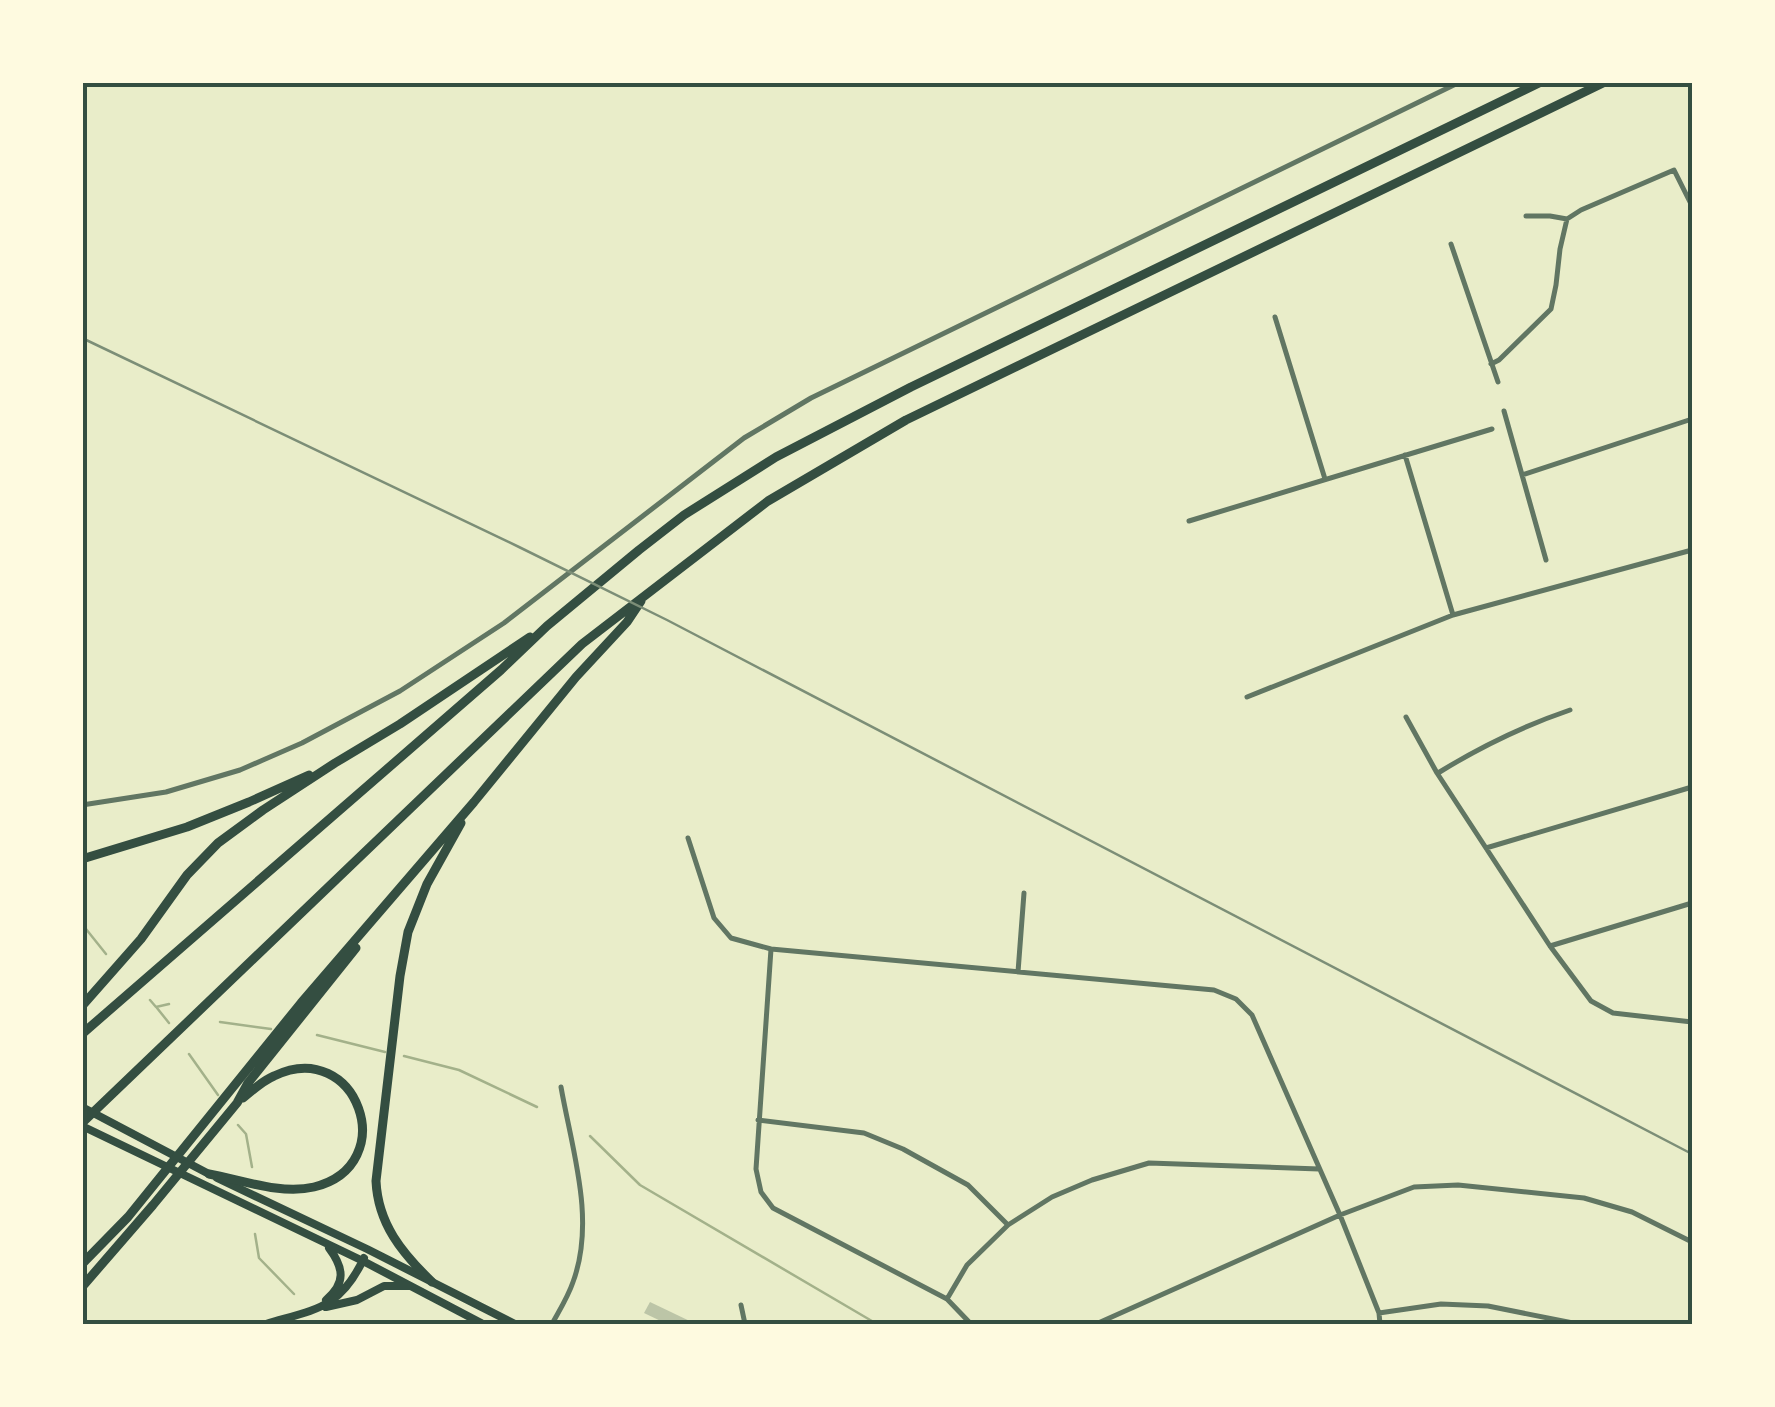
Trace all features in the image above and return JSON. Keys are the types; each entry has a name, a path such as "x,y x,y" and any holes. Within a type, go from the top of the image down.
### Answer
{"highway":[{"path":"82,1006 141,940 186,875 218,843 547,626 684,515 776,457 860,413 1542,82"},
{"path":"82,1124 500,722 610,622 768,501 906,420 1605,82"},
{"path":"82,1264 128,1216 300,1003 627,622 646,594"},
{"path":"82,1034 502,670 547,626"},
{"path":"82,859 187,827 334,763"},
{"path":"432,1282 397,1243 382,1216 376,1192 378,1161 408,932 428,884 474,802"},
{"path":"82,1286 145,1216 415,870"},
{"path":"209,1174 276,1188 309,1188 337,1176 360,1150 360,1108 349,1089 329,1074 308,1068 280,1073 236,1102"}],"main road":[{"path":"82,1107 209,1174 516,1324"},
{"path":"82,1124 484,1324"},
{"path":"317,1308 337,1291 341,1282 340,1266 326,1244"},
{"path":"266,1324 330,1303 344,1292 367,1249"},
{"path":"317,1308 357,1300 384,1286 410,1286"}],"street":[{"path":"82,805 194,785 302,743 400,691 466,650 744,438 811,398 1460,82"},
{"path":"1526,216 1567,219 1674,170 1692,206"},
{"path":"1492,364 1550,309 1567,219"},
{"path":"1450,244 1498,382"},
{"path":"1275,317 1325,479"},
{"path":"1504,411 1546,560"},
{"path":"1522,475 1692,420"},
{"path":"1188,521 1492,429"},
{"path":"1406,455 1453,615"},
{"path":"1248,696 1453,615 1692,550"},
{"path":"1437,774 1530,724 1570,710"},
{"path":"1406,717 1437,774 1583,992 1600,1008 1613,1013 1692,1022"},
{"path":"1486,848 1692,787"},
{"path":"688,838 714,918 731,938 771,949 1214,990 1236,999 1252,1015 1266,1044 1340,1215 1380,1324"},
{"path":"1018,972 1024,893"},
{"path":"1550,946 1692,903"},
{"path":"771,949 758,1120 756,1169 761,1192 774,1208 947,1299 971,1324"},
{"path":"552,1324 579,1263 583,1230 582,1204 560,1087"},
{"path":"758,1120 864,1133 904,1149 968,1185 1008,1226"},
{"path":"947,1299 967,1265 1008,1226 1052,1197 1092,1180 1149,1164 1319,1168"},
{"path":"1096,1324 1340,1215 1414,1187 1458,1185 1584,1198 1632,1212 1692,1242"},
{"path":"1379,1313 1441,1304 1488,1306 1578,1324"},
{"path":"741,1305 745,1324"}],"building":[{"path":"650,1302 696,1324 667,1324 644,1313"}],"waterway":[{"path":"82,924 106,954"},
{"path":"150,1000 156,1007 169,1004"},
{"path":"157,1008 169,1023"},
{"path":"220,1022 271,1029"},
{"path":"317,1035 385,1052"},
{"path":"189,1054 218,1095"},
{"path":"404,1056 459,1070 537,1107"},
{"path":"238,1125 246,1134 252,1167"},
{"path":"590,1136 640,1185 877,1324"},
{"path":"255,1234 259,1258 294,1294"}],"railway":[{"path":"82,338 667,620 1692,1154"}]}
